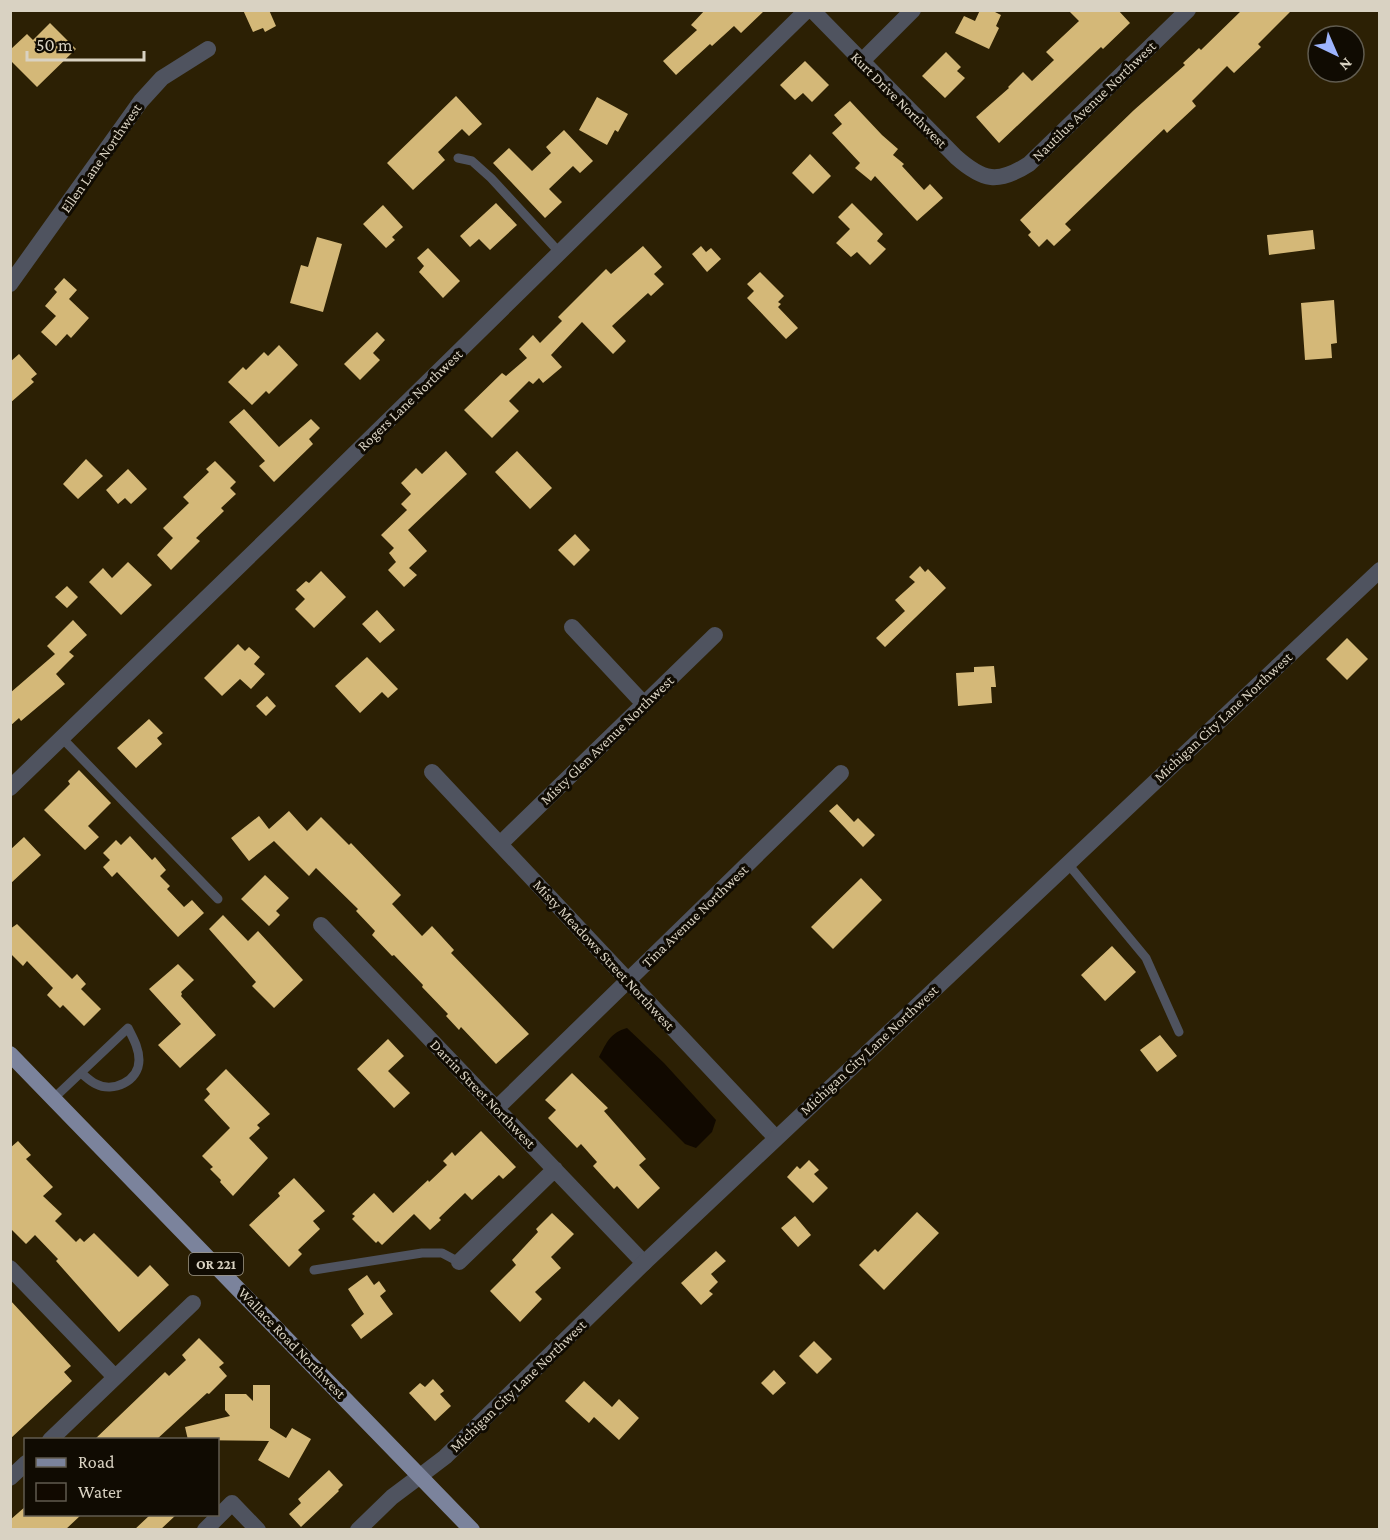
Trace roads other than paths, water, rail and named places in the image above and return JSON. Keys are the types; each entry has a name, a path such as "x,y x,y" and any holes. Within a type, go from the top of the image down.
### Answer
{"main road":[{"name":"Wallace Road Northwest","path":"10,1054 472,1530"}],"street":[{"name":"Rogers Lane Northwest","path":"10,788 807,10"},
{"name":"Kurt Drive Northwest","path":"812,10 956,157 973,172 993,178"},
{"path":"861,62 913,10"},
{"name":"Nautilus Avenue Northwest","path":"993,178 1013,174 1029,164 1180,13"},
{"name":"Ellen Lane Northwest","path":"10,284 141,101 162,78 208,49"},
{"name":"Michigan City Lane Northwest","path":"358,1530 392,1497 445,1457 644,1263 1380,570"},
{"path":"572,627 644,704"},
{"name":"Misty Glen Avenue Northwest","path":"500,844 715,635"},
{"name":"Misty Meadows Street Northwest","path":"432,772 776,1138"},
{"name":"Tina Avenue Northwest","path":"497,1108 841,773"},
{"name":"Darrin Street Northwest","path":"321,925 644,1263"},
{"path":"459,1262 555,1169"},
{"path":"10,1268 115,1377"},
{"path":"52,1438 192,1303"},
{"path":"10,1478 24,1465"},
{"path":"205,1530 232,1503 258,1530"}],"lane":[{"path":"458,158 472,161 491,178 560,253"},
{"path":"62,738 145,821 218,899"},
{"path":"1068,864 1146,958 1179,1032"},
{"path":"54,1098 81,1072 128,1028 136,1043 139,1061 135,1074 117,1087 105,1087 95,1084 81,1072"},
{"path":"314,1270 422,1252 441,1253 459,1262"}],"water":[{"path":"627,1028 664,1063 716,1120 712,1132 696,1148 685,1144 599,1057 613,1035"}]}
